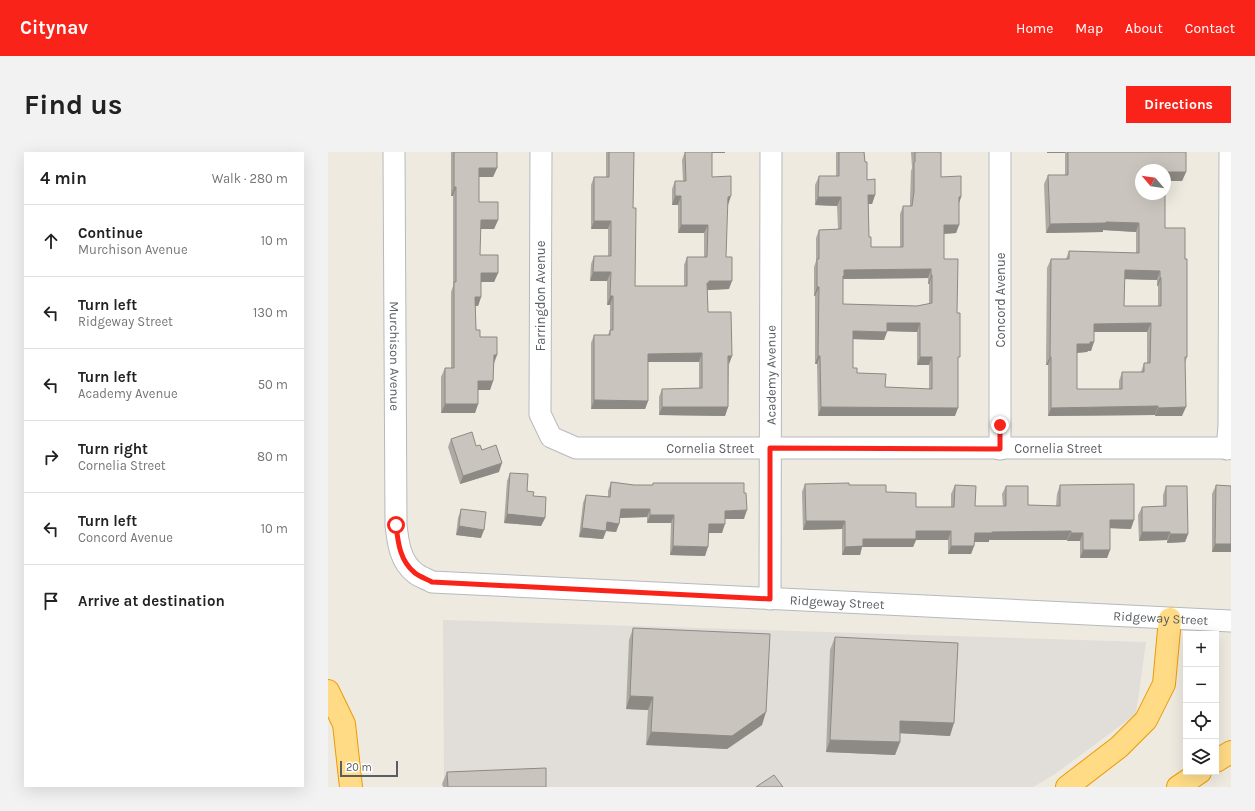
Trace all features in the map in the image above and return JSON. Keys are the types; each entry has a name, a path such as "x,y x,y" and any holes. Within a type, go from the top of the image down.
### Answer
{"highway":[{"path":"1067,787 1119,747 1146,720 1164,684 1170,619"},
{"path":"328,691 344,724 351,787"},
{"path":"1219,759 1231,752"},
{"path":"1178,787 1196,775"}],"street":[{"name":"Murchison Avenue","path":"394,152 396,525 398,542 403,560"},
{"name":"Farringdon Avenue","path":"541,152 540,414 551,437"},
{"name":"Academy Avenue","path":"770,599 771,152"},
{"name":"Concord Avenue","path":"1000,152 1000,449"},
{"path":"1229,449 1230,152"},
{"name":"Cornelia Street","path":"551,437 576,448 1229,449"},
{"name":"Ridgeway Street","path":"403,560 416,574 432,582 1231,621"}],"shaded area":[{"path":"443,620 1146,642 1136,714 1055,774 1033,787 444,787"}],"building":[{"path":"454,152 497,152 497,168 479,168 479,202 498,202 498,220 481,220 480,255 498,255 498,273 481,273 481,297 475,297 476,330 480,330 480,337 497,337 497,355 494,355 493,381 478,381 478,404 445,404 445,368 454,368 456,187 454,187"},
{"path":"609,152 634,152 633,208 636,208 635,286 687,286 687,257 707,257 708,225 681,225 681,196 675,196 675,181 686,181 685,152 712,152 712,177 731,176 731,196 728,197 726,257 732,257 732,281 709,281 709,283 707,283 708,312 731,312 732,356 728,356 728,407 662,407 662,389 702,388 702,353 648,354 648,401 594,400 594,335 610,335 610,330 613,330 613,296 610,296 611,272 593,272 594,256 611,256 611,221 594,221 594,177 609,177"},
{"path":"839,152 864,152 865,162 867,162 867,180 875,179 875,195 868,195 869,237 871,237 871,247 903,247 903,206 912,206 914,192 915,152 941,152 941,177 961,176 959,225 944,225 944,259 958,259 957,313 960,313 960,357 958,357 958,408 821,407 820,356 818,356 819,287 817,287 819,230 841,229 841,197 818,197 819,176 839,176","holes":["931,269 932,303 917,306 843,304 844,270","887,323 920,323 920,357 932,357 932,389 885,387 886,374 857,373 857,368 853,368 853,331 887,332"]},
{"path":"1068,152 1186,152 1186,172 1171,172 1171,164 1135,164 1135,200 1165,200 1165,228 1185,228 1185,259 1187,259 1187,357 1185,357 1186,407 1158,408 1158,406 1051,408 1051,259 1069,259 1069,251 1139,253 1139,223 1106,222 1050,224 1048,175 1068,175","holes":["1125,270 1160,271 1161,306 1124,306","1151,323 1150,363 1144,363 1144,372 1122,372 1122,389 1077,389 1077,344 1090,344 1090,342 1094,342 1094,324"]},
{"path":"472,432 476,446 480,445 482,450 496,445 502,463 463,476 451,439"},
{"path":"510,473 528,474 527,491 534,492 533,496 546,497 545,518 507,514"},
{"path":"611,482 634,485 653,485 653,483 744,483 747,510 725,511 725,524 709,524 708,547 673,546 674,515 650,515 650,509 621,509 619,524 607,522 606,531 582,528 586,495 610,497"},
{"path":"849,483 849,485 886,485 886,492 916,493 916,507 954,507 955,485 976,486 975,506 1006,506 1006,486 1028,486 1028,505 1060,506 1060,485 1134,484 1134,520 1110,520 1110,550 1083,550 1083,533 1071,533 1071,531 975,533 974,546 951,546 951,531 916,531 916,539 863,539 863,546 845,547 845,521 806,521 805,484"},
{"path":"1216,485 1231,486 1231,544 1215,544"},
{"path":"1166,486 1187,486 1188,534 1170,534 1170,532 1142,532 1142,507 1166,506"},
{"path":"461,509 486,512 484,530 459,526"},
{"path":"633,628 770,634 766,712 732,736 651,732 653,697 630,696"},
{"path":"835,637 958,643 954,723 900,721 900,742 830,740"},
{"path":"546,768 546,787 448,787 447,772"},
{"path":"774,775 783,787 756,787"}],"route":[{"path":"396,525 398,542 403,560 416,574 432,582 770,599 770,448 1000,449 1000,425"}]}
